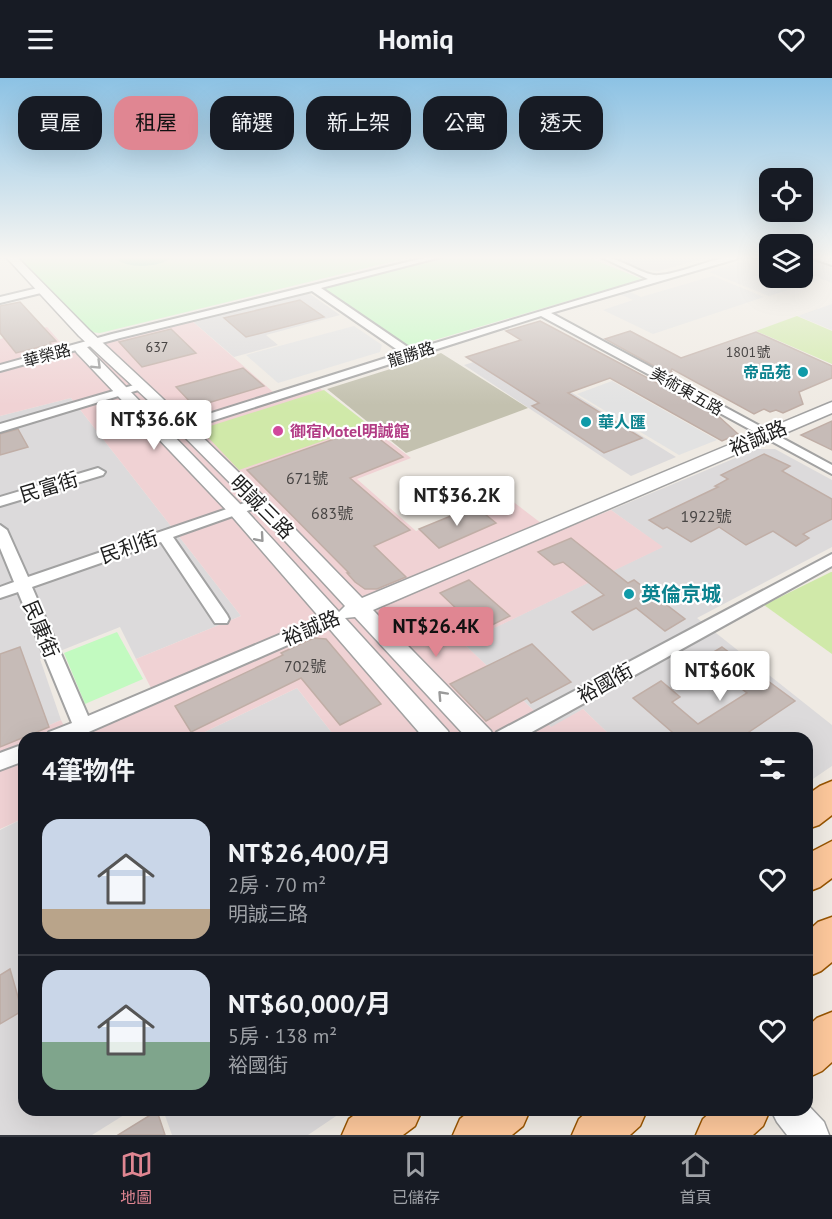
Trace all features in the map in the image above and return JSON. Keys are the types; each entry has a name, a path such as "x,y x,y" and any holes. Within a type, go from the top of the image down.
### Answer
{"main road":[{"path":"813,810 832,796"},
{"path":"813,871 832,857"},
{"path":"813,952 832,936"},
{"path":"813,1050 832,1033"},
{"path":"365,1135 391,1116"},
{"path":"476,1135 500,1116"},
{"path":"595,1135 617,1116"},
{"path":"718,1135 740,1116"}],"street":[{"name":"明誠三路","path":"49,306 86,344 123,391 158,430 236,510 434,732"},
{"name":"華榮路","path":"0,368 236,306"},
{"path":"341,306 411,354"},
{"name":"龍勝路","path":"158,430 182,426 562,306"},
{"name":"美術東五路","path":"542,312 832,470"},
{"name":"明誠三路","path":"86,344 141,386 259,502 476,732"},
{"path":"0,428 141,386"},
{"name":"裕誠路","path":"70,732 832,407"},
{"name":"民富街","path":"0,502 98,472"},
{"name":"民利街","path":"0,593 259,502"},
{"name":"民康街","path":"0,530 83,726"},
{"path":"164,535 221,619"},
{"name":"裕國街","path":"515,732 832,559"},
{"path":"0,762 18,754"},
{"path":"795,1116 812,1135"}],"shaded area":[{"path":"244,306 328,306 340,315 266,335 278,345 234,357 191,320"},
{"path":"614,306 736,306 653,334 603,310"},
{"path":"825,306 832,306 832,330 798,316"},
{"path":"191,320 281,399 318,387 411,458 357,479 416,531 503,494 554,533 611,510 663,547 463,643 551,727 583,709 607,732 331,732 297,688 205,732 34,732 61,720 66,730 152,690 136,659 241,616 71,398 0,416 0,339 47,327 69,352"},
{"path":"354,326 382,345 380,352 278,383 246,355"},
{"path":"506,352 676,457 631,476 464,365"},
{"path":"441,353 528,408 406,453 327,389"},
{"path":"612,381 717,440 679,455 577,394"},
{"path":"71,398 241,616 136,659 120,627 40,659 61,720 34,732 18,732 18,739 11,742 0,711 0,416"},
{"path":"757,449 775,449 832,480 832,547 697,618 832,725 832,766 813,779 813,732 607,732 583,709 552,728 463,643 662,547 611,510"},
{"path":"297,688 331,732 205,732"},
{"path":"0,711 11,742 18,739 18,821 0,829"},
{"path":"18,821 18,1116 122,1116 92,1135 0,1135 0,830"},
{"path":"165,1116 336,1116 308,1135 172,1135"}],"green space":[{"path":"65,306 209,306 100,333 89,332"},
{"path":"349,306 549,306 411,347"},
{"path":"797,316 832,331 832,364 756,331"},
{"name":"御宿Motel明誠館","path":"324,390 369,425 239,470 204,433 204,428"},
{"path":"832,572 832,654 764,605"},
{"path":"117,632 143,679 85,704 64,653"}],"building":[{"path":"0,306 24,306 56,341 16,353 0,333"},
{"path":"273,306 309,306 324,317 246,337 224,318"},
{"path":"540,321 716,414 738,434 722,441 610,378 568,393 642,438 604,453 532,406 539,403 466,357 521,340 506,331"},
{"path":"171,329 196,353 142,367 119,342"},
{"path":"630,331 681,358 756,332 832,366 832,378 799,392 803,404 783,413 764,409 754,414 672,369 671,371 683,382 605,339"},
{"path":"243,368 264,386 195,407 176,387"},
{"path":"832,421 832,450 801,435"},
{"path":"365,428 403,457 350,478 410,530 374,546 406,577 377,589 365,589 355,582 347,573 349,573 247,470"},
{"path":"18,429 28,447 0,455 0,434"},
{"path":"764,454 790,466 782,471 832,499 832,519 803,534 809,538 796,546 773,531 746,545 719,527 691,542 667,527 663,529 649,520 718,487 715,486 728,479 721,475"},
{"path":"475,506 496,523 439,548 419,529"},
{"path":"571,538 628,583 634,580 685,619 665,631 636,608 593,630 572,612 604,595 563,562 554,565 538,552"},
{"path":"469,580 510,616 480,631 440,593"},
{"path":"314,638 326,639 381,704 340,725 301,678 191,732 175,706"},
{"path":"532,644 571,682 531,703 527,698 486,721 450,684"},
{"path":"20,647 49,727 37,732 18,732 18,740 0,747 0,654"},
{"path":"722,647 795,701 749,732 672,732 633,698 661,681 680,697 672,702 698,724 747,693 722,674 716,678 697,662"},
{"path":"10,969 18,997 18,1013 0,1024 0,975"},
{"path":"149,1116 159,1116 165,1135 118,1135"}],"place":[{"name":"帝品苑","path":"803,372"},
{"name":"華人匯","path":"586,422"},
{"name":"御宿Motel明誠館","path":"278,431"},
{"name":"英倫京城","path":"629,594"}]}
